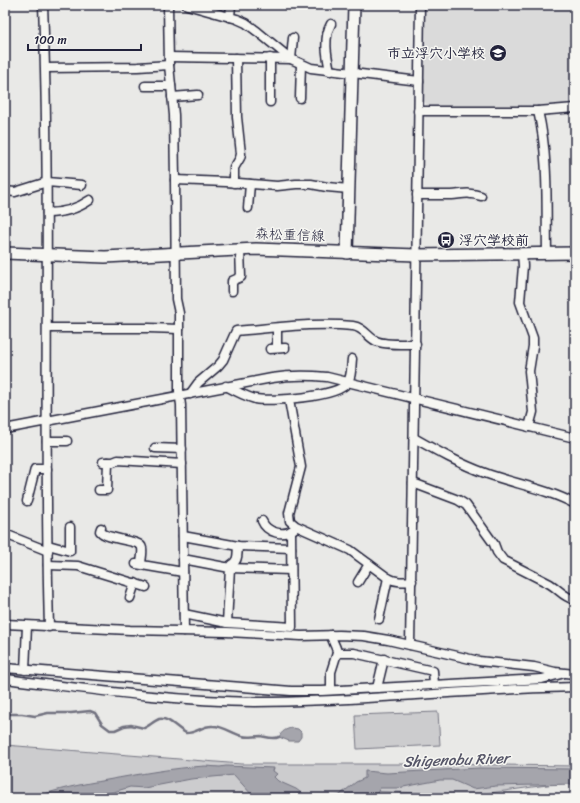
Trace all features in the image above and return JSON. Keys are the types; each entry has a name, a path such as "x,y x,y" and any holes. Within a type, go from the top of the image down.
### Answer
{"main road":[{"path":"347,253 354,5"},
{"name":"森松重信線","path":"5,254 105,257 283,249 416,255 575,253"}],"street":[{"path":"43,5 46,68 48,255 47,469 49,627"},
{"path":"168,5 169,61 175,180 176,298 179,313 184,631"},
{"path":"187,5 230,17 246,24 291,58 311,68 419,81"},
{"path":"230,17 231,5"},
{"path":"410,645 416,344 420,5"},
{"path":"330,71 326,46 327,30 331,24"},
{"path":"291,58 292,38"},
{"path":"46,68 138,67 169,61 236,58 291,58"},
{"path":"234,182 234,168 241,154 237,117 236,58"},
{"path":"270,58 270,102"},
{"path":"300,98 301,64"},
{"path":"145,86 171,86"},
{"path":"172,97 198,95"},
{"path":"418,111 538,110 575,108"},
{"path":"538,110 542,127 545,154 547,253"},
{"path":"175,180 234,182 276,186 311,184 349,189"},
{"path":"5,191 15,192 47,182 82,185"},
{"path":"248,208 250,184"},
{"path":"417,195 454,195 473,193 481,196"},
{"path":"47,214 81,206 90,200"},
{"path":"232,291 232,282 241,277 240,250"},
{"path":"522,253 523,266 520,302 533,338 534,346 530,371 533,412 529,427"},
{"path":"190,394 198,383 223,360 236,331 317,325 354,326 362,329 376,341 384,343 416,344"},
{"path":"48,328 179,329"},
{"path":"277,328 278,348"},
{"path":"226,386 255,399 289,400 339,390 349,382 352,359"},
{"path":"5,429 226,386 299,375 328,377 575,438"},
{"path":"184,614 228,623 292,627 291,548 293,529 289,513 301,467 289,400"},
{"path":"414,438 463,465 486,474 557,496 575,504"},
{"path":"47,441 67,441"},
{"path":"155,448 182,449"},
{"path":"99,490 107,490 105,462 136,458 182,464"},
{"path":"27,501 35,469 47,469"},
{"path":"413,483 458,500 466,505 494,544 497,552 503,560 556,588 566,598 575,600"},
{"path":"262,521 264,525 272,532 278,533 293,529 350,550 388,578 402,582 412,581"},
{"path":"5,534 48,548 70,551 70,527"},
{"path":"101,528 100,532 106,536 140,545 142,548 138,564 184,572"},
{"path":"183,536 238,546 291,548"},
{"path":"228,623 230,568 231,565 237,560 238,546"},
{"path":"183,559 230,568 291,570"},
{"path":"358,582 369,564"},
{"path":"48,565 78,566 146,587"},
{"path":"379,619 388,578"},
{"path":"130,598 135,583"},
{"path":"5,624 49,627 227,632 301,636 349,635 375,637 479,661 534,667 575,674"},
{"path":"25,670 26,626"},
{"path":"331,635 331,639 337,649 331,672 331,690"},
{"path":"337,653 354,653 433,672 434,684"},
{"path":"377,688 384,660"},
{"path":"5,668 291,690 377,688 542,679 564,673 575,678"},
{"path":"5,679 158,697 248,701 326,700 575,687"}],"shaded area":[{"name":"市立浮穴小学校","path":"423,5 518,8 575,5 575,104 429,107 421,98"},
{"path":"438,712 440,745 357,749 355,715"},
{"path":"292,728 298,729 301,732 301,737 298,741 289,741 279,737 281,733"},
{"path":"5,745 241,764 575,766 575,781 455,798 423,793 364,791 327,798 5,798"},
{"path":"205,766 274,768 273,771 277,774 274,777 278,781 296,789 308,798 263,798 252,795 234,775 191,779 144,788 130,787 94,798 33,798 60,789 88,783 180,768"},
{"path":"479,768 575,769 575,784 496,786 473,789 452,780 440,780 398,788 380,788 376,795 412,798 336,798 356,782 365,778 365,771 387,773"}],"waterway":[{"path":"109,413 178,400"},
{"path":"5,433 24,429"},
{"path":"5,714 35,716 48,713 90,711 95,713 102,724 110,730 131,725 144,728 159,719 163,719 170,721 186,733 213,726 220,727 245,737 279,737"}],"place":[{"name":"市立浮穴小学校","path":"498,53"},
{"name":"浮穴学校前","path":"446,240"}],"water label":[{"name":"Shigenobu River","path":"456,760"}]}
